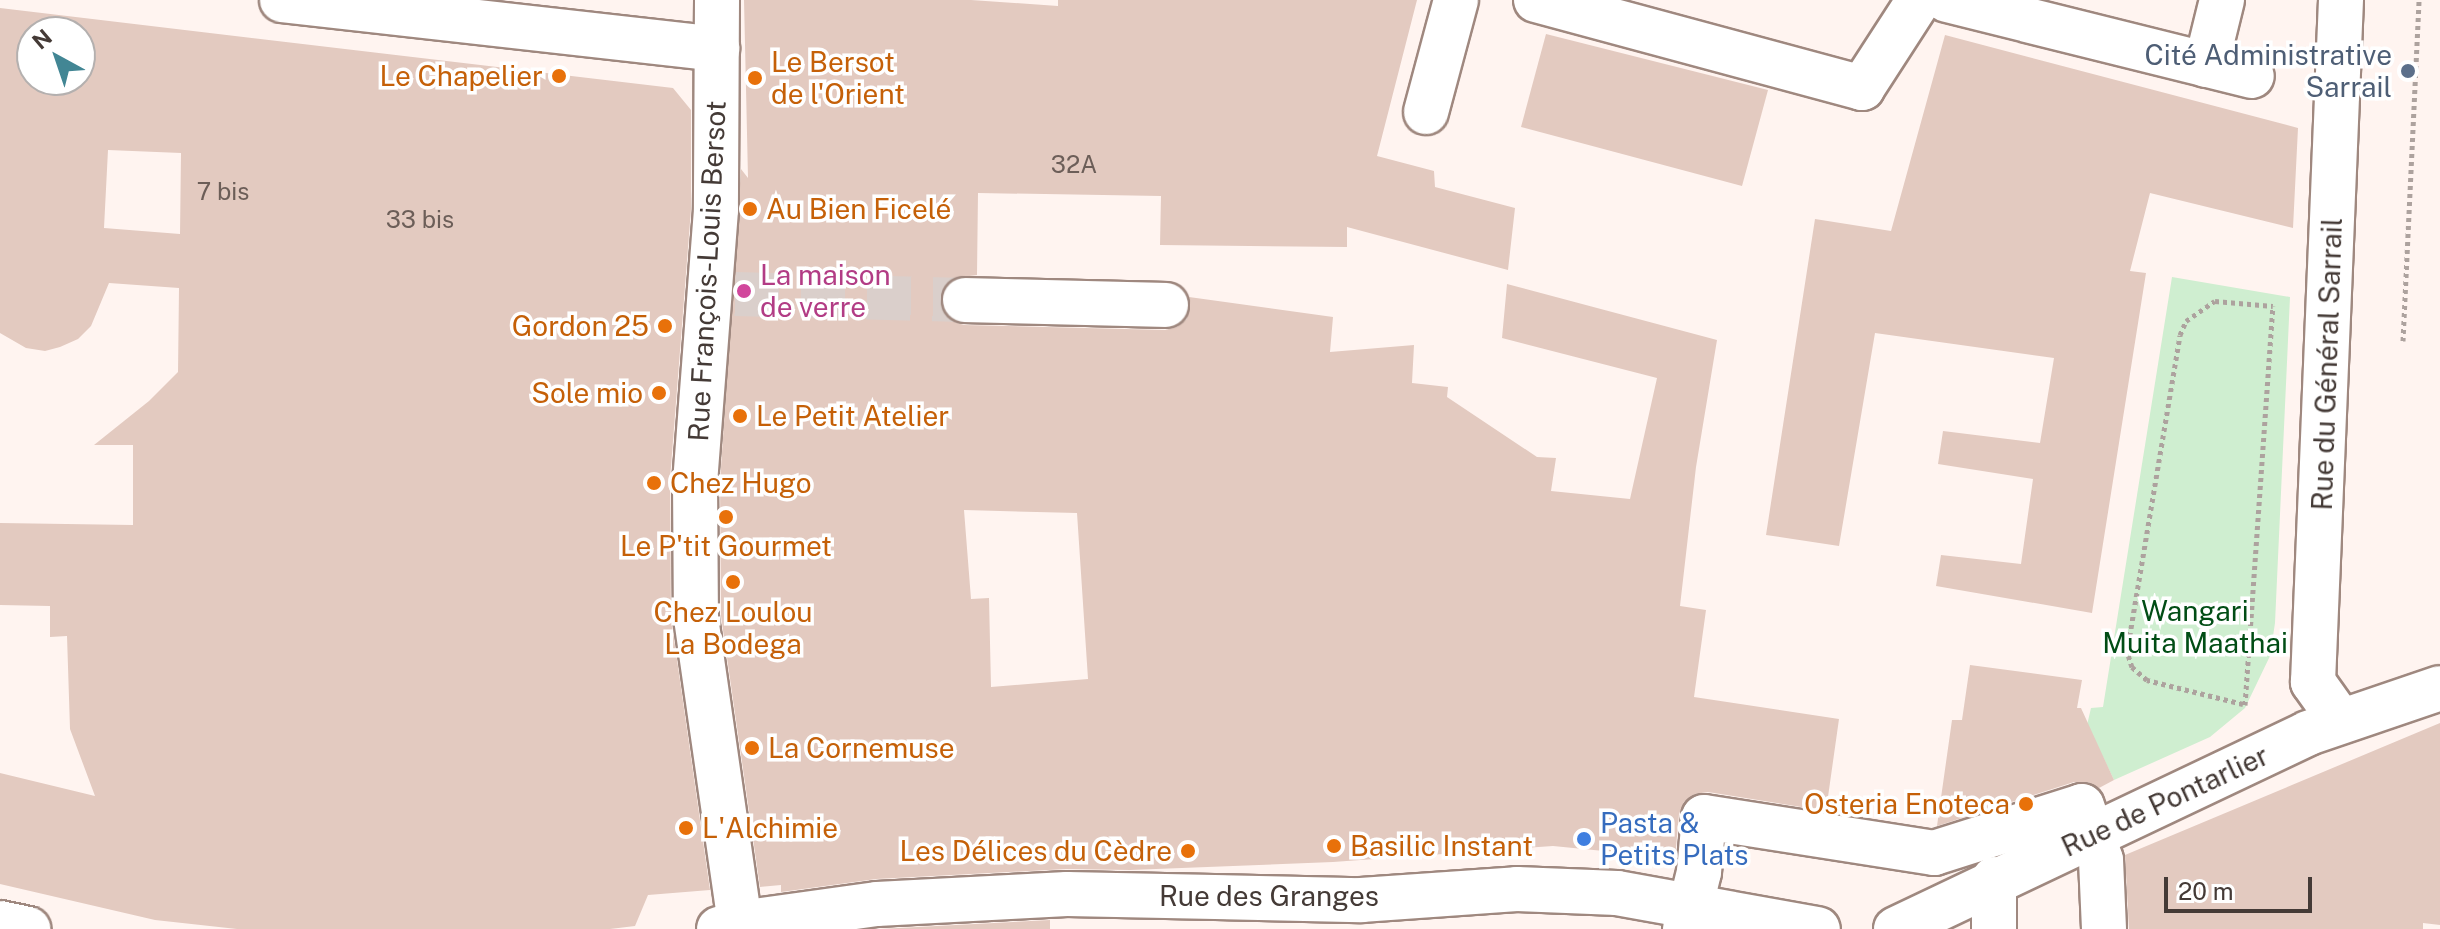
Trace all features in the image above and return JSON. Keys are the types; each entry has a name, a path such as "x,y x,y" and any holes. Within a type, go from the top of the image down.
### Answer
{"street":[{"path":"282,0 717,49"},
{"name":"Rue François-Louis Bersot","path":"717,0 716,210 723,294 695,481 696,618 730,926"},
{"path":"1426,112 1456,0"},
{"path":"1536,0 1862,88 1919,0"},
{"path":"1947,0 2252,76"},
{"path":"2206,65 2222,0"},
{"name":"Rue du Général Sarrail","path":"2340,720 2313,682 2341,0"},
{"path":"965,300 1166,305"},
{"name":"Rue de Pontarlier","path":"1896,929 1994,879 2340,720 2440,688"},
{"path":"1689,917 1704,817 1934,853 2082,806 2101,860 2104,929"},
{"path":"1994,879 1994,929"},
{"name":"Rue des Granges","path":"730,926 877,904 1067,894 1361,900 1423,912 1517,889 1617,893 1689,917 1818,929"},
{"path":"0,923 28,929"}],"path":[{"path":"2403,341 2419,0"},
{"path":"2252,711 2243,704 2147,680 2132,667 2127,652 2180,335 2186,321 2215,301 2284,307"},
{"path":"2243,704 2273,306"}],"green space":[{"name":"Wangari Muita Maathai","path":"2172,277 2290,297 2275,623 2270,656 2245,708 2210,737 2114,780 2103,757 2077,768 2091,708 2103,707"}],"building":[{"path":"744,0 971,0 1058,6 1058,0 1417,0 1377,156 1434,171 1435,187 1515,208 1508,270 1347,227 1347,247 1160,245 1161,196 978,193 977,275 954,278 944,286 940,299 943,311 951,321 964,325 1165,330 1177,327 1187,319 1189,297 1333,317 1330,352 1414,345 1412,383 1448,387 1447,397 1537,457 1556,458 1551,491 1630,499 1657,378 1502,338 1507,284 1717,340 1696,467 1680,606 1706,610 1694,697 1839,719 1826,811 1708,792 1695,794 1684,802 1679,814 1675,858 1553,846 1333,862 1130,870 1066,869 876,879 781,892 781,885 760,887 721,616 720,482 741,169 748,178","holes":["964,510 1077,513 1088,679 991,687 989,598 971,599"]},
{"path":"0,8 67,16 16,16 16,96 96,96 96,19 673,88 691,110 691,209 670,479 671,618 710,890 648,895 635,926 610,929 237,929 155,920 0,884 0,773 95,796 70,729 67,636 50,637 50,606 0,605 0,523 133,525 133,445 94,445 149,401 178,372 179,288 109,283 91,326 78,339 45,351 26,348 0,333","holes":["108,150 181,153 180,234 104,228"]},
{"path":"1546,34 1768,90 1742,186 1521,127"},
{"path":"1945,35 2298,128 2293,228 2150,193 2130,271 2146,273 2092,613 1936,586 1941,555 2021,564 2033,479 1938,464 1943,431 2040,443 2054,358 1875,333 1839,546 1766,535 1815,219 1891,231"},
{"path":"1970,665 2082,680 2077,708 2081,708 2114,780 2099,788 2088,782 2074,782 1937,826 1952,720 1962,720"},
{"path":"2440,723 2440,925 2423,923 2423,929 2129,929 2125,855"},
{"path":"1050,920 1050,929 879,929"}],"tunnel":[{"path":"735,294 965,300"}],"place":[{"name":"Cité Administrative Sarrail","path":"2408,71"},
{"name":"Le Chapelier","path":"559,76"},
{"name":"Le Bersot de l'Orient","path":"755,78"},
{"name":"Au Bien Ficelé","path":"750,209"},
{"name":"La maison de verre","path":"744,291"},
{"name":"Gordon 25","path":"665,326"},
{"name":"Sole mio","path":"659,393"},
{"name":"Le Petit Atelier","path":"740,416"},
{"name":"Chez Hugo","path":"654,483"},
{"name":"Le P'tit Gourmet","path":"726,517"},
{"name":"Chez Loulou La Bodega","path":"733,582"},
{"name":"La Cornemuse","path":"752,748"},
{"name":"Osteria Enoteca","path":"2026,804"},
{"name":"L'Alchimie","path":"686,828"},
{"name":"Pasta & Petits Plats","path":"1584,839"},
{"name":"Basilic Instant","path":"1334,846"},
{"name":"Les Délices du Cèdre","path":"1188,851"}]}
